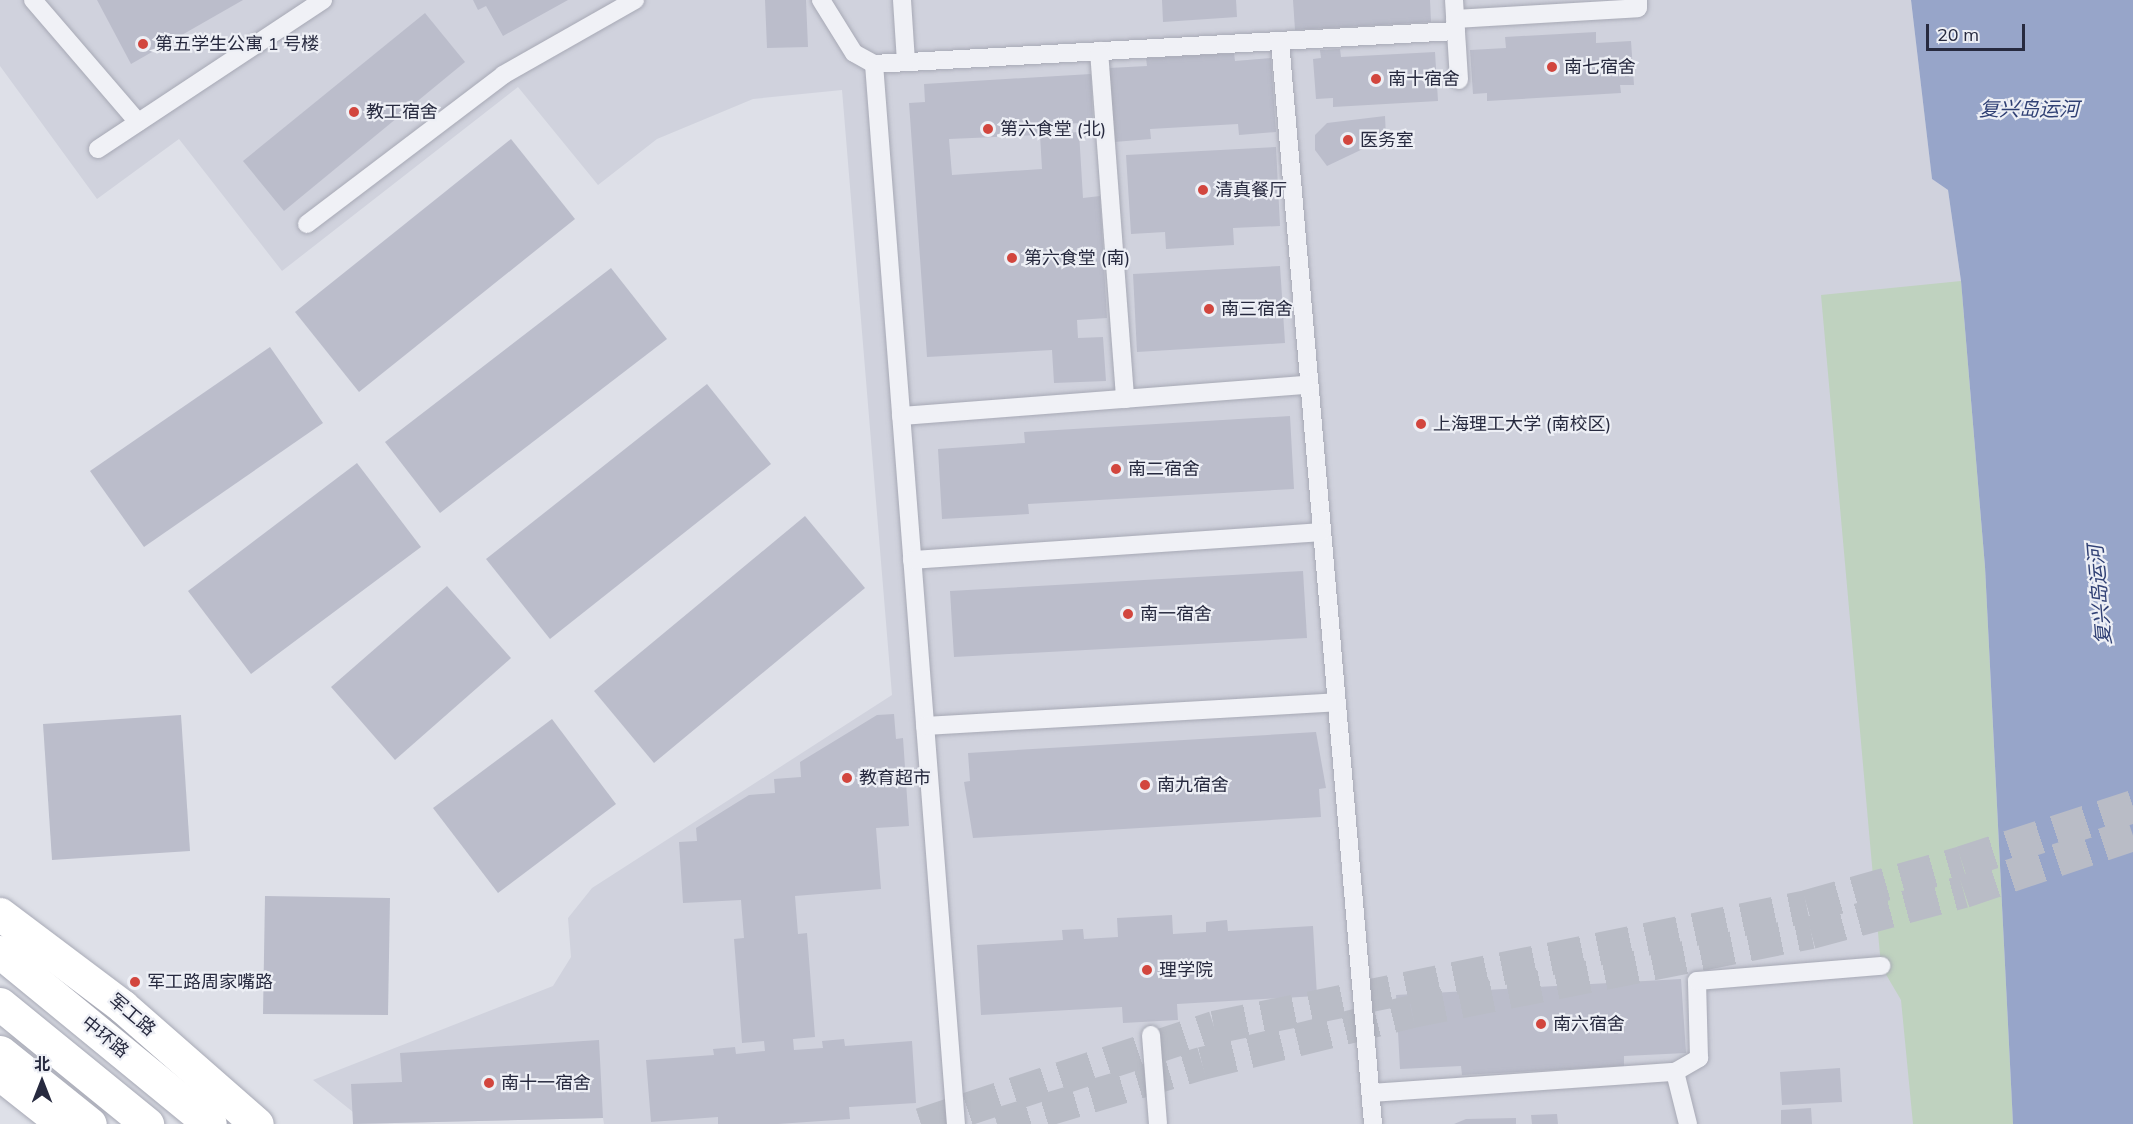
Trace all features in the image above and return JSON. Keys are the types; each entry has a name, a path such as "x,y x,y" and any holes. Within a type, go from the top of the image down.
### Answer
{"main road":[{"name":"军工路","path":"0,914 123,1006 257,1124"},
{"name":"中环路","path":"0,952 210,1124"},
{"path":"0,1004 147,1124"},
{"path":"0,1052 90,1124"},
{"path":"0,1074 63,1124"}],"lane":[{"path":"33,0 138,122"},
{"path":"98,149 323,0"},
{"path":"307,224 503,75 635,0"},
{"path":"821,0 854,53 874,64 1280,41 1638,9 1638,0"},
{"path":"902,0 906,62"},
{"path":"1454,0 1459,80"},
{"path":"1280,41 1373,1124"},
{"path":"1099,51 1125,399"},
{"path":"874,64 956,1124"},
{"path":"901,416 1308,385"},
{"path":"912,560 1321,532"},
{"path":"925,726 1336,702"},
{"path":"1371,1093 1675,1072 1699,1058 1697,981 1881,966"},
{"path":"1151,1035 1158,1124"},
{"path":"1675,1072 1688,1124"}],"shaded area":[{"name":"上海理工大学 (南校区)","path":"0,0 1911,0 1932,179 1948,190 1961,281 2013,1124 604,1124 603,1118 353,1124 353,1112 313,1080 553,986 571,957 568,918 592,888 892,695 842,90 753,99 657,139 598,185 518,87 282,271 179,139 97,199 0,66"}],"green space":[{"path":"1961,281 1985,567 2013,1124 1913,1124 1901,1000 1881,966 1821,295"}],"water":[{"name":"复兴岛运河","path":"1911,0 2133,0 2133,1124 2013,1124 1985,567 1961,281 1948,190 1932,179"}],"building":[{"name":"第五学生公寓 1 号楼","path":"97,0 243,0 131,64"},
{"path":"473,0 568,0 503,36 486,6 478,10"},
{"path":"765,0 806,0 808,47 767,48"},
{"path":"1162,0 1236,0 1237,17 1163,22"},
{"path":"1293,0 1430,0 1431,22 1295,30"},
{"name":"教工宿舍","path":"425,13 465,62 284,211 243,161"},
{"name":"南七宿舍","path":"1596,32 1596,43 1631,41 1634,85 1620,85 1621,93 1487,101 1487,93 1473,94 1470,50 1506,48 1505,37"},
{"name":"南十宿舍","path":"1340,49 1341,57 1435,52 1438,101 1333,107 1333,98 1316,99 1313,59 1321,58 1320,50"},
{"path":"1234,53 1235,61 1271,58 1276,132 1239,135 1238,124 1150,129 1151,139 1114,142 1109,68 1147,66 1146,58"},
{"name":"第六食堂 (南)","path":"1091,74 1093,122 1066,124 1066,133 1079,132 1083,198 1100,196 1107,318 1077,320 1078,338 1103,337 1106,381 1054,383 1052,350 927,357 909,103 925,102 924,84","holes":["1040,135 1042,169 952,175 949,139"]},
{"name":"医务室","path":"1385,116 1386,138 1327,166 1315,150 1315,135 1327,123"},
{"path":"511,139 575,219 359,392 295,312"},
{"name":"清真餐厅","path":"1276,147 1280,226 1233,228 1234,245 1166,249 1165,232 1131,234 1126,155"},
{"name":"南三宿舍","path":"1280,266 1285,343 1137,352 1133,274"},
{"path":"611,268 667,339 440,513 385,442"},
{"path":"270,347 323,423 144,547 90,471"},
{"path":"707,384 771,464 550,639 486,559"},
{"name":"南二宿舍","path":"1290,416 1294,489 1028,504 1029,514 942,519 938,449 1025,443 1024,432"},
{"path":"357,463 421,547 251,674 188,591"},
{"path":"805,516 865,588 654,763 594,691"},
{"name":"南一宿舍","path":"1303,571 1307,638 954,657 950,591"},
{"path":"447,586 511,658 395,760 331,687"},
{"path":"894,714 896,739 903,738 909,826 876,828 881,889 795,896 798,934 807,933 815,1037 793,1039 794,1050 823,1048 822,1041 844,1039 845,1046 912,1041 916,1103 849,1107 850,1119 778,1124 718,1124 718,1117 651,1122 646,1060 714,1055 713,1049 735,1047 736,1054 765,1051 764,1041 742,1043 734,939 744,938 741,900 683,903 679,842 697,841 696,828 749,795 775,793 774,779 801,777 800,762 877,715"},
{"path":"181,715 190,851 52,860 43,724"},
{"path":"552,719 616,804 498,893 433,808"},
{"name":"南九宿舍","path":"1316,732 1326,788 1319,789 1321,817 973,838 964,782 970,781 968,753"},
{"path":"265,896 390,898 388,1015 263,1014"},
{"name":"理学院","path":"1172,915 1173,934 1206,932 1206,922 1227,920 1228,931 1313,926 1317,996 1177,1004 1178,1020 1123,1023 1122,1007 981,1015 977,945 1063,940 1062,930 1083,929 1084,939 1118,937 1117,918"},
{"name":"南六宿舍","path":"1681,979 1686,1053 1624,1056 1624,1066 1462,1075 1461,1066 1400,1069 1396,995"},
{"name":"南十一宿舍","path":"599,1040 603,1118 353,1124 351,1084 402,1082 400,1053"},
{"path":"1840,1068 1842,1102 1782,1105 1780,1072"},
{"path":"1811,1108 1812,1124 1781,1124 1781,1110"},
{"path":"1557,1114 1558,1124 1532,1124 1531,1115"},
{"path":"1516,1118 1516,1124 1454,1124 1466,1119"}],"tunnel":[{"path":"921,1124 1214,1027 1807,906 1962,862 2133,806"},
{"path":"997,1124 1202,1063 1412,1011 1811,932 1964,891 2133,834"}],"place":[{"name":"第五学生公寓 1 号楼","path":"143,44"},
{"name":"南七宿舍","path":"1552,67"},
{"name":"南十宿舍","path":"1376,79"},
{"name":"教工宿舍","path":"354,112"},
{"name":"第六食堂 (北)","path":"988,129"},
{"name":"医务室","path":"1348,140"},
{"name":"清真餐厅","path":"1203,190"},
{"name":"第六食堂 (南)","path":"1012,258"},
{"name":"南三宿舍","path":"1209,309"},
{"name":"上海理工大学 (南校区)","path":"1421,424"},
{"name":"南二宿舍","path":"1116,469"},
{"name":"南一宿舍","path":"1128,614"},
{"name":"教育超市","path":"847,778"},
{"name":"南九宿舍","path":"1145,785"},
{"name":"理学院","path":"1147,970"},
{"name":"军工路周家嘴路","path":"135,982"},
{"name":"南六宿舍","path":"1541,1024"},
{"name":"南十一宿舍","path":"489,1083"}]}
